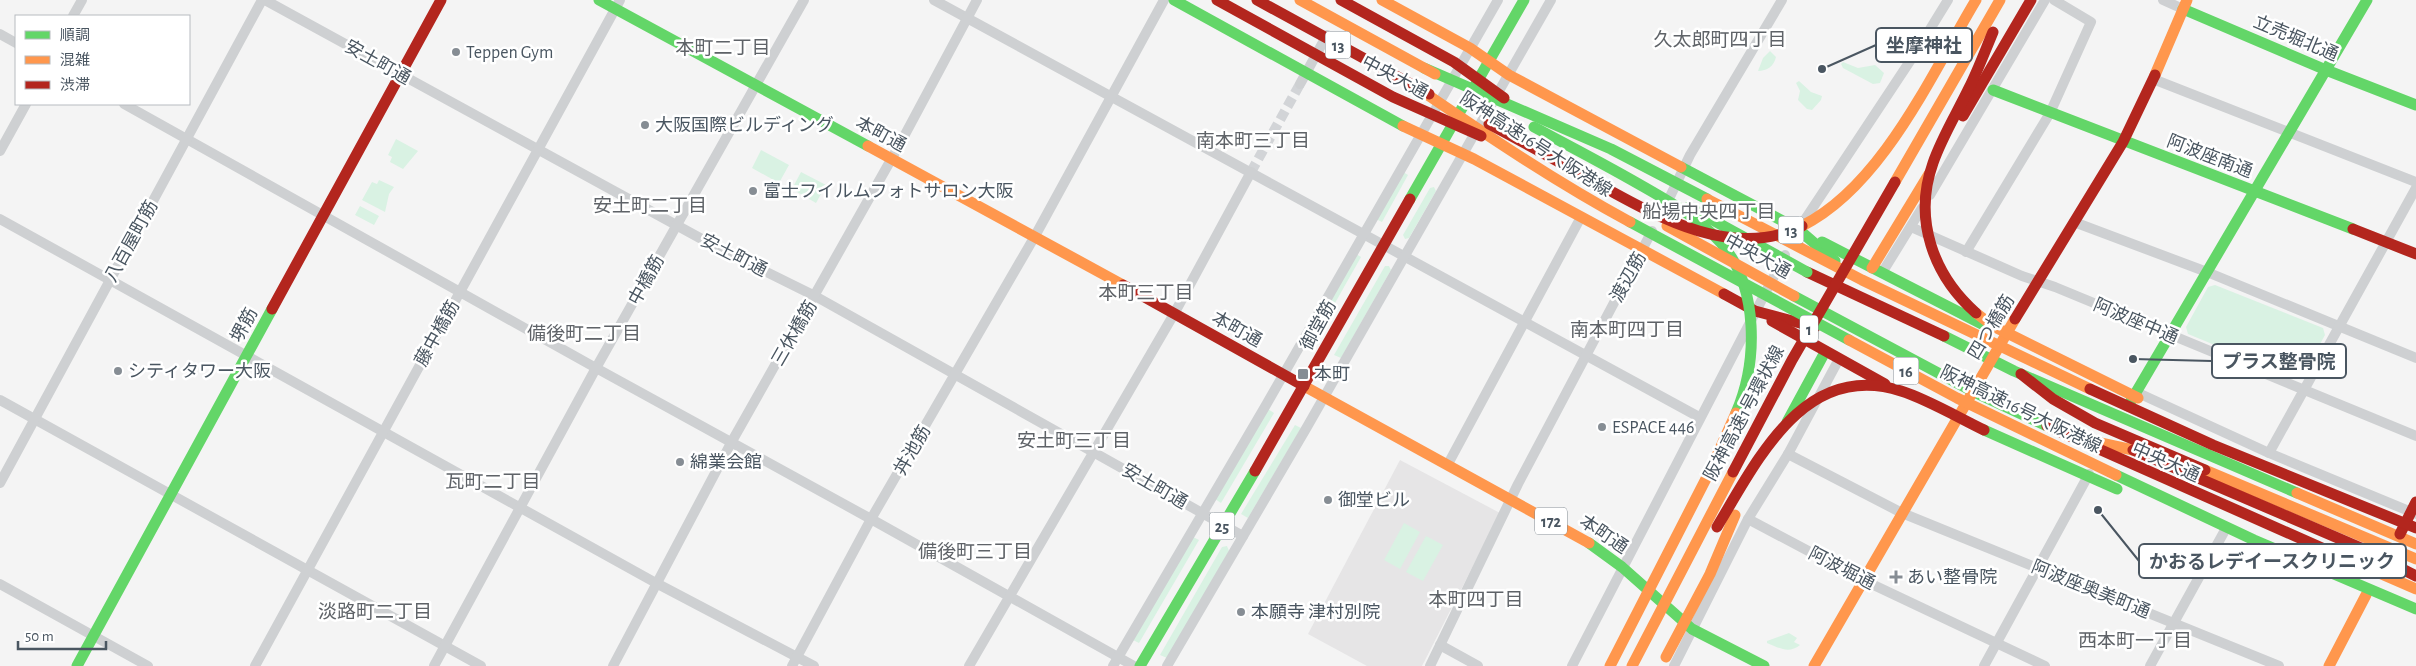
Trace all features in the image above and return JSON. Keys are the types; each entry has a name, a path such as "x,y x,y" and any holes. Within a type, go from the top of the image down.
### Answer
{"main road":[{"name":"堺筋","path":"77,666 441,0"},
{"name":"本町通","path":"599,0 618,4 756,86 1035,236 1324,398 1585,540 1622,567 1692,629 1764,666"},
{"path":"1174,0 1420,134"},
{"name":"中央大通","path":"1217,0 1424,112 1464,130 1539,156 1880,343 1972,391 2068,436 2416,589"},
{"name":"13","path":"1257,0 1419,89 1514,137 1630,202 1676,224 1719,236 1739,238 1772,236 1788,232 1824,215 1844,200 1860,184 1897,133 1976,0"},
{"name":"13","path":"1300,0 1424,68"},
{"name":"中央大通","path":"1342,0 1454,62 1549,130 1807,272 1895,312 2021,374 2416,544"},
{"path":"1382,0 1470,48"},
{"name":"御堂筋","path":"1140,666 1304,386 1524,0"},
{"name":"阪神高速1号環状線","path":"1632,666 1758,424 1829,293 2000,0"},
{"path":"2007,0 1970,86 1942,141 1929,176 1924,210 1929,242 1941,272 1950,288 1962,301 1992,326 2218,436 2274,468"},
{"path":"1877,270 1889,240 2031,0"},
{"path":"2122,417 2368,0"},
{"name":"立売堀北通","path":"2185,4 2326,70 2416,105"},
{"name":"四つ橋筋","path":"1814,666 1972,391 1992,361 2038,281 2123,142 2153,79 2185,4"},
{"name":"中央大通","path":"1470,48 1509,75 1798,229 1895,312"},
{"path":"1424,68 1602,164 1692,216 1721,242 1746,291 1750,306 1753,342 1749,374 1736,415 1610,666"},
{"name":"阪神高速16号大阪港線","path":"1424,68 1611,149 1862,280 2068,380 2213,445 2274,468 2416,528"},
{"name":"阪神高速16号大阪港線","path":"1419,89 1557,182 1818,324 2017,428 2254,540 2416,609"},
{"name":"阿波座南通","path":"1993,90 2416,254"},
{"name":"中央大通","path":"1420,134 1464,154 1755,311 1880,343"},
{"path":"1798,229 2006,336"},
{"path":"1755,311 1839,360 1954,422"},
{"path":"1660,666 1710,574 1740,504 1825,352"},
{"path":"2021,374 2053,399 2135,446 2361,548 2416,576"},
{"path":"1651,629 1757,461 1785,423 1805,406 1824,394 1856,384 1883,385 1902,391 2059,466 2199,523 2254,540"},
{"path":"2068,436 2135,446 2416,559"},
{"path":"2398,537 2414,509"},
{"path":"2329,666 2366,595"}],"street":[{"path":"74,15 82,0"},
{"name":"安土町通","path":"264,0 677,225 815,296 1093,450 1243,536"},
{"name":"八百屋町筋","path":"0,483 264,0"},
{"name":"中橋筋","path":"434,666 596,368 804,0"},
{"path":"934,0 1251,172 1403,258 1699,417"},
{"name":"三休橋筋","path":"613,666 731,443 892,159 977,0"},
{"name":"丼池筋","path":"795,661 871,519 1035,236 1164,0"},
{"path":"1300,84 1346,0"},
{"path":"1115,662 1498,0"},
{"path":"1167,666 1324,398 1551,0"},
{"name":"渡辺筋","path":"1430,666 1585,356 1685,168 1782,0"},
{"path":"1572,666 1699,417 1798,229 1916,52 1948,0"},
{"path":"1877,270 1911,227 2045,0"},
{"path":"1966,252 2050,113 2090,22 2054,0"},
{"name":"立売堀北通","path":"2163,0 2185,4"},
{"name":"藤中橋筋","path":"254,666 618,4"},
{"path":"0,34 15,42"},
{"path":"1458,68 1474,135"},
{"path":"2153,79 2416,182"},
{"path":"1432,114 1500,90"},
{"path":"0,151 25,105"},
{"path":"126,105 731,443 1009,595 1115,662 1134,666"},
{"path":"969,666 1093,450 1174,314 1251,172"},
{"path":"2269,453 2416,188"},
{"path":"1448,464 1581,217"},
{"path":"0,219 382,432 520,506 795,661 814,666"},
{"path":"2074,222 2207,272 2416,358"},
{"name":"阿波座中通","path":"1911,227 1966,252 2416,436"},
{"path":"2006,336 2136,392 2269,453 2414,509"},
{"path":"1674,666 1748,519 1788,454 1839,360"},
{"path":"0,400 481,666"},
{"path":"1954,422 1990,430 2416,617"},
{"name":"阿波座奥美町通","path":"1788,454 1902,513 2279,666"},
{"path":"1984,666 2089,473"},
{"name":"阿波堀通","path":"1748,519 1863,580 2045,666"},
{"path":"2150,666 2224,532"},
{"path":"0,584 148,666"},
{"path":"1440,644 1478,666"}],"shaded area":[{"path":"1400,460 1500,513 1422,666 1367,666 1308,634"}],"green space":[{"path":"1770,51 1776,57 1774,63 1767,69 1758,71 1763,58"},
{"path":"1843,62 1858,68 1875,65 1884,73 1880,83 1873,84 1843,68 1841,64"},
{"path":"1799,81 1811,92 1822,96 1821,100 1812,110 1807,109 1798,100 1800,91 1796,83"},
{"path":"396,139 418,151 403,169 390,162 392,157 388,155"},
{"path":"761,150 789,165 779,183 752,168"},
{"path":"801,172 826,185 816,203 792,189"},
{"path":"1403,172 1408,175 1382,222 1376,219"},
{"path":"379,180 394,187 389,194 385,212 362,200 372,182 377,184"},
{"path":"1434,187 1436,191 1409,238 1405,239 1403,235 1430,188"},
{"path":"360,206 379,216 374,225 355,215"},
{"path":"1356,254 1361,257 1313,342 1307,339"},
{"path":"1385,266 1389,266 1391,270 1341,358 1334,355"},
{"path":"2215,285 2323,328 2325,335 2302,377 2295,378 2188,334 2186,327 2208,287"},
{"path":"1268,409 1274,413 1221,503 1215,499"},
{"path":"1295,425 1301,428 1248,518 1241,514"},
{"path":"1404,523 1420,532 1400,569 1384,560"},
{"path":"1426,536 1443,545 1423,581 1406,572"},
{"path":"1193,537 1199,540 1139,643 1133,640"},
{"path":"1227,546 1229,551 1167,658 1160,655 1222,547"},
{"path":"1789,633 1797,638 1794,642 1800,645 1796,648 1788,650 1767,643 1767,641"}],"tunnel":[{"path":"1251,172 1300,84"}],"traffic: fast":[{"path":"599,0 868,146"},
{"path":"1174,0 1403,126"},
{"path":"1410,199 1524,0"},
{"path":"2128,406 2367,0"},
{"path":"2183,9 2326,70 2416,105"},
{"path":"1424,68 1611,149 1707,199"},
{"path":"1993,90 2353,229"},
{"path":"1534,127 1675,205 1704,226 1721,243 1733,261 1742,281 1751,325 1748,371 1736,413"},
{"path":"1681,167 1798,229 1835,261"},
{"path":"1689,207 1807,272"},
{"path":"1630,222 1849,340"},
{"path":"1822,242 1982,324"},
{"path":"1794,296 1972,391 2047,426"},
{"path":"77,666 272,309"},
{"path":"1944,336 2014,371 2297,493"},
{"path":"1787,422 1825,352"},
{"path":"1984,430 2117,489"},
{"path":"1140,666 1255,471"},
{"path":"2116,475 2254,540 2416,609"},
{"path":"1589,543 1622,567 1692,629 1764,666"}],"traffic: slow":[{"path":"1300,0 1435,74"},
{"path":"1382,0 1470,48 1509,75 1681,167"},
{"path":"1802,226 1831,208 1857,184 1880,157 1922,94 1976,0"},
{"path":"1895,182 2000,0"},
{"path":"2155,75 2187,0"},
{"path":"1419,89 1549,175 1630,222"},
{"path":"1403,126 1474,159 1724,294"},
{"path":"868,146 1123,285"},
{"path":"1872,268 1929,174"},
{"path":"1707,199 1862,280 2090,389"},
{"path":"1667,226 1794,296"},
{"path":"1976,313 1993,326 2138,398"},
{"path":"1814,666 2015,319"},
{"path":"1849,340 1957,398 2116,475"},
{"path":"1304,386 1589,543"},
{"path":"1610,666 1711,469 1736,413"},
{"path":"2068,436 2133,450"},
{"path":"2205,470 2416,559"},
{"path":"1632,666 1733,472"},
{"path":"2297,493 2416,544"},
{"path":"1666,657 1710,574 1735,515"},
{"path":"2340,556 2416,589"},
{"path":"2329,666 2366,595"}],"traffic: jam":[{"path":"272,309 441,0"},
{"path":"1217,0 1393,97 1481,136"},
{"path":"1257,0 1429,94"},
{"path":"1341,0 1454,62 1504,98"},
{"path":"1963,116 2031,0"},
{"path":"1976,313 1961,298 1938,264 1926,225 1925,205 1927,184 1933,163 1993,32"},
{"path":"2015,319 2123,142 2155,75"},
{"path":"1489,124 1638,206 1692,229 1719,236 1747,239 1775,236 1802,226"},
{"path":"1733,472 1792,360 1895,182"},
{"path":"1255,471 1410,199"},
{"path":"2353,229 2416,254"},
{"path":"1807,272 1944,336"},
{"path":"1123,285 1304,386"},
{"path":"1724,294 1755,311 1815,327"},
{"path":"1772,321 1885,384"},
{"path":"2021,374 2053,399 2095,423 2205,470"},
{"path":"1717,527 1768,446 1788,422 1811,402 1838,390 1867,385 1901,391 1911,394 1984,430"},
{"path":"2090,389 2213,445 2416,528"},
{"path":"2047,426 2340,556"},
{"path":"2133,450 2361,548 2416,576"},
{"path":"2400,534 2416,502"}],"place":[{"name":"Teppen Gym","path":"456,52"},
{"name":"坐摩神社","path":"1822,69"},
{"name":"大阪国際ビルディング","path":"645,125"},
{"name":"富士フイルムフォトサロン大阪","path":"753,191"},
{"name":"プラス整骨院","path":"2133,359"},
{"name":"シティタワー大阪","path":"118,371"},
{"name":"本町","path":"1303,374"},
{"name":"ESPACE 446","path":"1602,427"},
{"name":"綿業会館","path":"680,462"},
{"name":"御堂ビル","path":"1328,500"},
{"name":"かおるレデイースクリニック","path":"2098,510"},
{"name":"あい整骨院","path":"1896,577"},
{"name":"本願寺 津村別院","path":"1241,612"}],"district":[{"name":"久太郎町四丁目","path":"1720,39"},
{"name":"本町二丁目","path":"723,47"},
{"name":"南本町三丁目","path":"1253,140"},
{"name":"安土町二丁目","path":"650,205"},
{"name":"船場中央四丁目","path":"1709,211"},
{"name":"本町三丁目","path":"1146,292"},
{"name":"南本町四丁目","path":"1627,329"},
{"name":"備後町二丁目","path":"584,333"},
{"name":"安土町三丁目","path":"1074,440"},
{"name":"瓦町二丁目","path":"493,481"},
{"name":"備後町三丁目","path":"975,551"},
{"name":"本町四丁目","path":"1476,599"},
{"name":"淡路町二丁目","path":"375,611"},
{"name":"西本町一丁目","path":"2135,640"}]}
